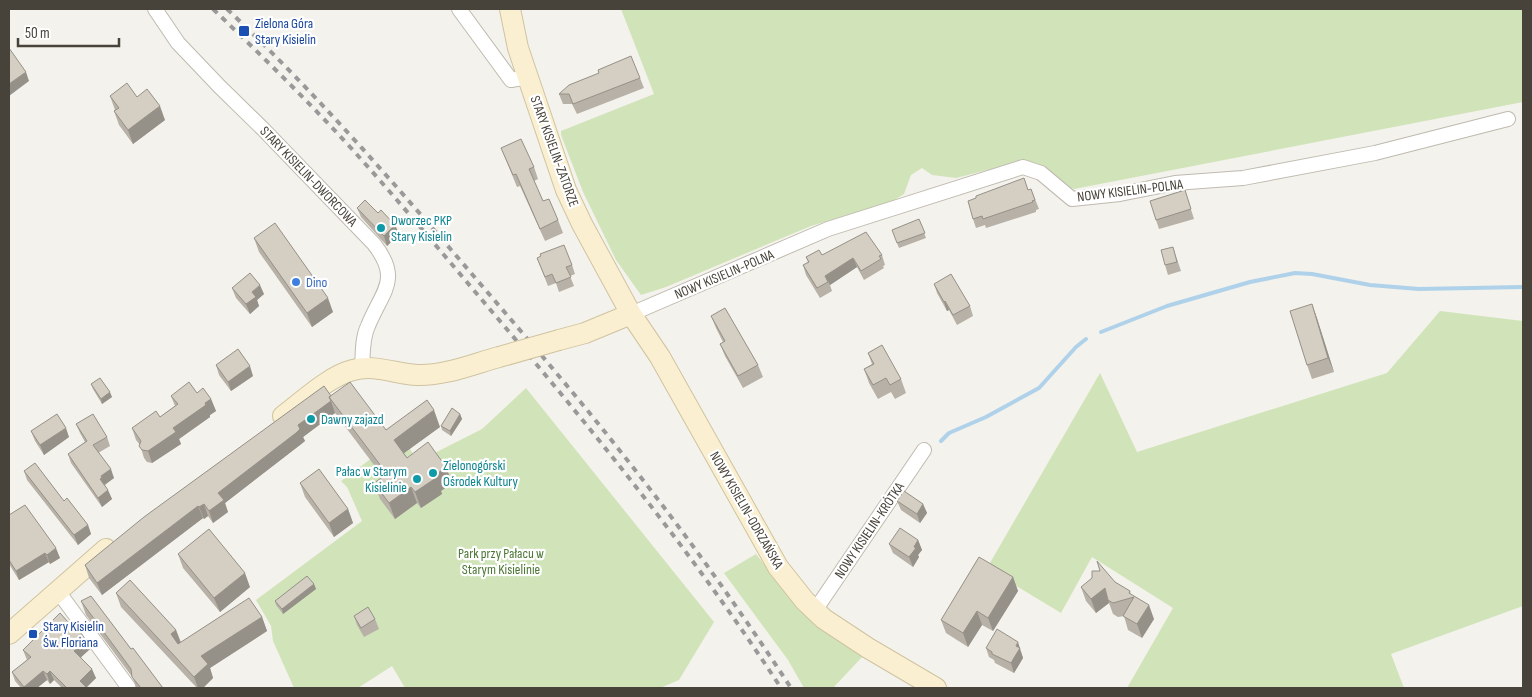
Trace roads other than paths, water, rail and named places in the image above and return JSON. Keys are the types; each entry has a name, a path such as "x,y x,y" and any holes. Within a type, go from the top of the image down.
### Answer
{"street":[{"name":"STARY KISIELIN-DWORCOWA","path":"155,9 178,43 362,231 383,256 389,269 389,280 365,334 362,368"},
{"path":"458,9 511,80 528,77"},
{"name":"STARY KISIELIN-ZATORZE","path":"510,9 516,43 566,190 582,224 631,314 660,357"},
{"name":"NOWY KISIELIN-POLNA","path":"631,314 828,229 1023,167 1041,173 1072,199 1120,194 1176,183 1252,176 1375,153 1508,119"},
{"path":"271,425 334,379 347,372 362,368 374,368 416,375 443,373 585,332 631,314"},
{"name":"NOWY KISIELIN-ODRZAŃSKA","path":"660,357 778,567 814,610 838,629 936,688"},
{"name":"NOWY KISIELIN-KRÓTKA","path":"814,610 924,450"},
{"path":"9,634 120,537"},
{"path":"58,590 129,688"}],"waterway":[{"path":"1101,332 1167,306 1250,282 1295,273 1312,274 1370,285 1419,289 1523,287"},
{"path":"941,441 949,433 986,417 1039,388 1076,347 1086,339"}],"railway":[{"path":"213,9 283,77 351,148 527,353 677,540 781,688"},
{"path":"227,9 359,145 538,351 692,544 791,688"}],"place":[{"name":"Zielona Góra Stary Kisielin","path":"244,31"},
{"name":"Dworzec PKP Stary Kisielin","path":"381,228"},
{"name":"Dino","path":"296,282"},
{"name":"Dawny zajazd","path":"311,419"},
{"name":"Zielonogórski Ośrodek Kultury","path":"433,473"},
{"name":"Pałac w Starym Kisielinie","path":"417,479"},
{"name":"Stary Kisielin Św. Floriana","path":"33,634"}],"park label":[{"name":"Park przy Pałacu w Starym Kisielinie","path":"501,562"}]}
